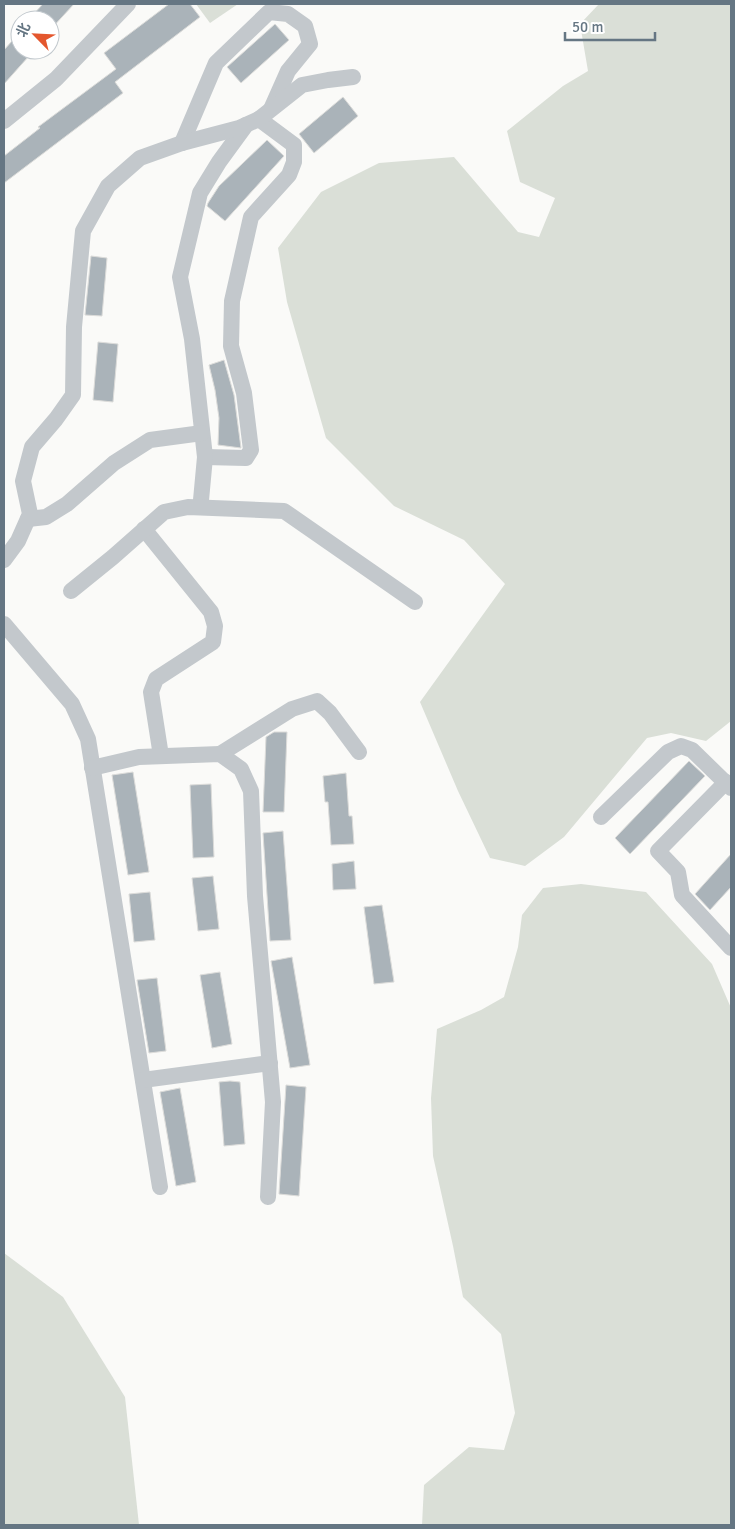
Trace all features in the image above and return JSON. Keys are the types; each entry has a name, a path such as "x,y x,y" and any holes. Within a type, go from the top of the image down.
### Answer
{"street":[{"path":"4,120 56,78 124,5"},
{"path":"182,143 216,63 270,12 288,14 305,26 310,44 288,71 259,117 219,162 200,193 180,277 192,338 205,457 201,500"},
{"path":"4,560 18,541 30,514 23,482 32,447 56,419 73,395 74,327 83,231 108,186 140,158 182,143 239,128 259,117 302,85 353,77"},
{"path":"205,457 246,458 251,450 244,393 231,346 232,301 251,216 288,175 294,162 294,145 259,117"},
{"path":"28,519 46,517 67,504 114,463 150,440 202,434"},
{"path":"71,591 164,512 188,507 284,511 415,602"},
{"path":"144,529 211,612 215,626 213,642 156,679 151,692 161,756"},
{"path":"4,624 72,704 88,739 160,1187"},
{"path":"92,768 140,757 220,754 292,709 317,701 330,713 359,752"},
{"path":"602,817 668,752 681,746 692,750 728,785 658,851 678,872 682,896 731,948"},
{"path":"220,754 242,770 251,791 255,896 274,1102 268,1197"},
{"path":"142,1080 270,1063"}],"shaded area":[{"path":"196,4 238,4 210,23"},
{"path":"599,4 731,4 731,721 706,741 671,733 647,738 564,837 525,866 490,858 458,791 420,702 505,584 464,540 394,506 326,438 287,302 278,248 321,192 379,163 454,157 518,232 539,237 555,198 520,182 507,131 563,86 588,71 580,24"},
{"path":"581,884 646,892 712,964 731,1008 731,1525 422,1525 424,1485 469,1447 504,1450 515,1413 501,1334 463,1297 433,1156 431,1098 437,1029 481,1010 504,997 518,947 522,915 543,888"},
{"path":"4,1253 63,1297 125,1397 139,1525 4,1525"}],"building":[{"path":"43,4 74,4 60,19 60,10 37,10"},
{"path":"169,4 190,4 200,17 115,82 123,93 4,183 4,156 40,128 38,127 116,69 104,53"},
{"path":"275,24 289,40 241,83 227,67"},
{"path":"10,43 10,60 25,60 4,84 4,50"},
{"path":"343,97 358,116 314,153 299,134"},
{"path":"267,140 284,156 225,221 207,206 208,203 219,186"},
{"path":"91,256 107,258 102,316 85,315"},
{"path":"98,342 118,344 113,402 93,400"},
{"path":"224,360 234,395 241,448 218,445 219,418 209,365"},
{"path":"274,732 287,732 284,812 263,812 266,737"},
{"path":"689,761 705,776 630,854 615,838"},
{"path":"133,772 149,872 128,875 112,775"},
{"path":"346,773 349,816 352,816 354,844 331,845 328,802 325,802 323,776"},
{"path":"211,784 214,857 193,858 190,785"},
{"path":"283,831 291,940 270,941 263,833"},
{"path":"731,854 731,887 710,910 695,894"},
{"path":"354,861 356,889 333,890 332,864"},
{"path":"213,876 219,929 198,931 192,878"},
{"path":"150,892 155,940 134,942 129,894"},
{"path":"382,905 394,982 374,984 364,907"},
{"path":"292,957 310,1065 290,1068 271,961"},
{"path":"220,972 232,1044 212,1048 200,975"},
{"path":"157,978 166,1051 149,1053 137,980"},
{"path":"219,1082 240,1082 245,1144 224,1146"},
{"path":"286,1085 306,1087 299,1196 279,1194"},
{"path":"180,1088 196,1182 176,1186 160,1092"}]}
